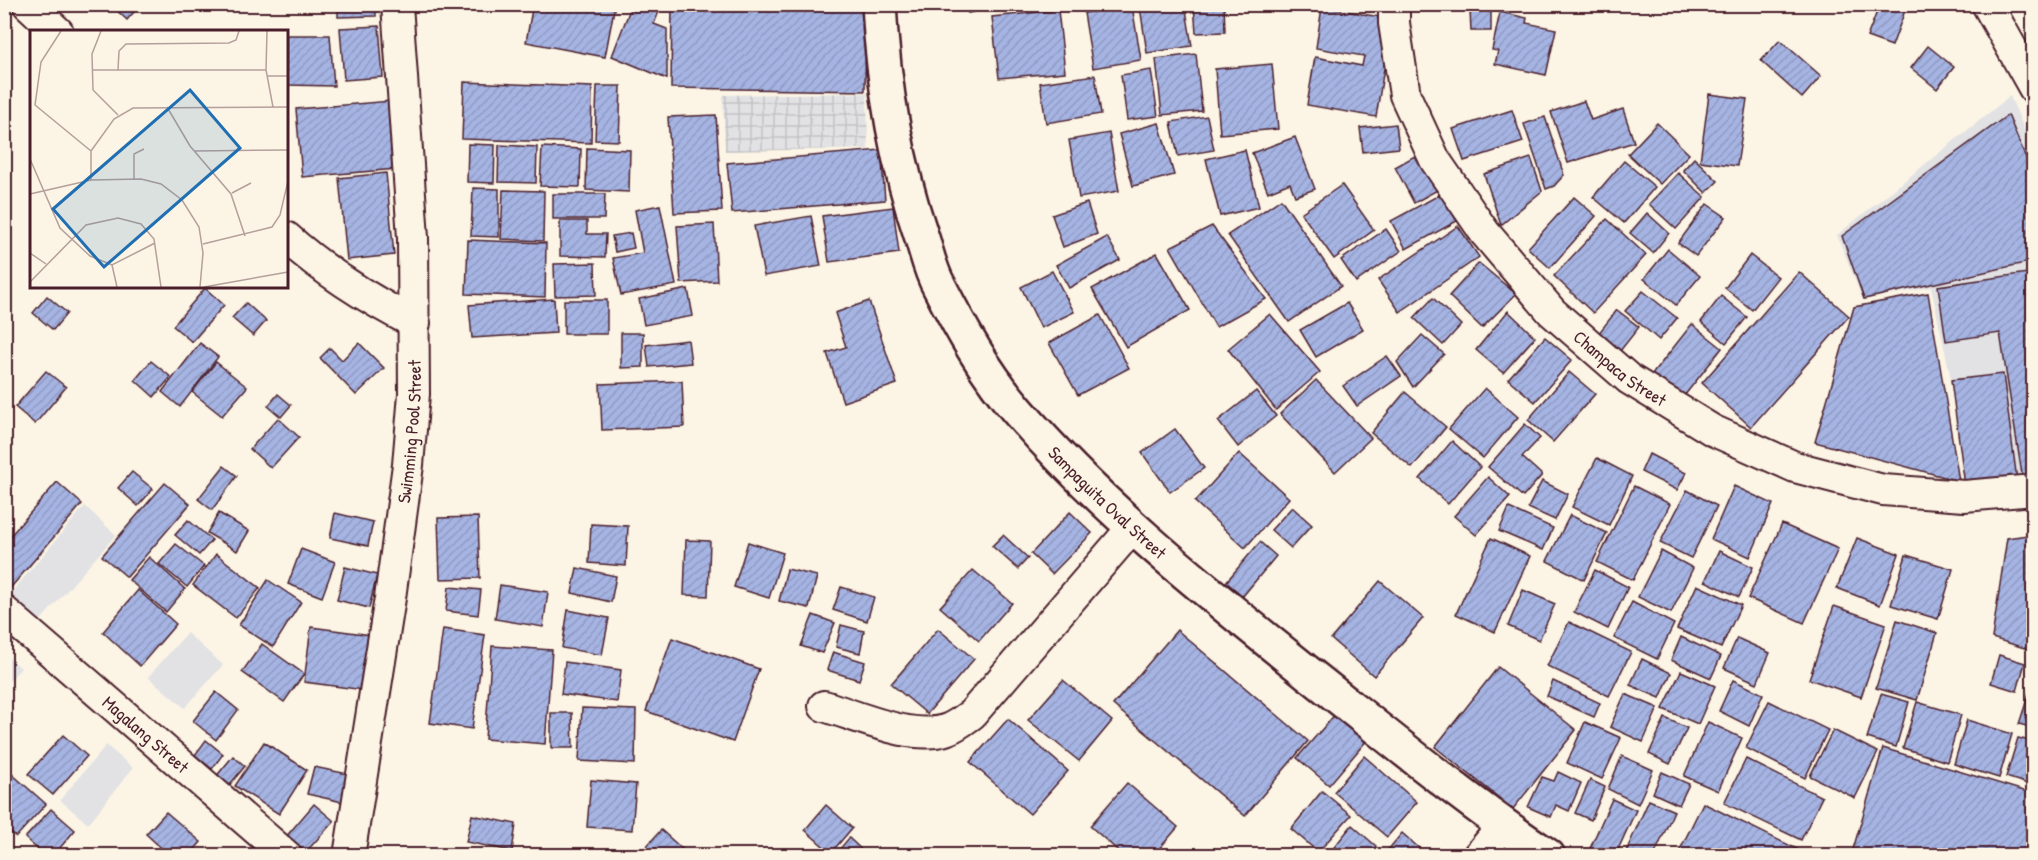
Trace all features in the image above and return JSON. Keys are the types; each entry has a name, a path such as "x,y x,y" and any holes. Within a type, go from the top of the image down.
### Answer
{"street":[{"path":"28,4 56,30"},
{"name":"Swimming Pool Street","path":"349,855 390,598 408,465 414,394 415,323 412,238 397,4"},
{"name":"Sampaguita Oval Street","path":"879,4 882,64 893,130 908,198 937,284 974,350 1016,410 1074,471 1133,527 1222,603 1503,826 1548,855"},
{"name":"Champaca Street","path":"1394,4 1394,23 1405,95 1435,160 1485,233 1552,312 1629,379 1712,430 1795,467 1882,490 1964,496 2034,490"},
{"path":"1987,4 2034,88"},
{"path":"288,239 343,282 369,299 415,323"},
{"path":"824,706 898,729 926,733 949,729 972,714 1133,527"},
{"name":"Magalang Street","path":"4,611 287,855"},
{"path":"1478,855 1503,826"}],"shaded area":[{"path":"867,93 868,149 725,151 723,95"},
{"path":"2010,96 2033,149 2033,492 1977,498 1931,287 1863,300 1837,235"},
{"path":"85,506 116,535 40,621 10,594"},
{"path":"187,633 223,665 185,708 148,677"},
{"path":"4,654 21,668 9,681 5,678"},
{"path":"106,745 133,768 88,824 60,800"}],"building":[{"path":"110,4 141,4 127,20"},
{"path":"338,4 376,4 376,16 338,17"},
{"path":"533,4 615,4 605,57 526,42"},
{"path":"632,4 662,4 654,24 667,29 667,79 612,56"},
{"path":"672,4 866,4 865,91 671,88"},
{"path":"966,4 1007,4 1007,5 968,13"},
{"path":"1185,4 1192,46 1147,53 1140,7"},
{"path":"1194,4 1224,4 1225,32 1196,33"},
{"path":"1880,4 1907,5 1892,46 1867,37"},
{"path":"1132,6 1141,60 1093,68 1084,13"},
{"path":"1322,7 1392,19 1376,117 1307,105 1315,57 1362,66 1364,56 1316,48"},
{"path":"1058,10 1065,72 999,78 992,17"},
{"path":"1470,10 1491,10 1491,31 1471,31"},
{"path":"1500,12 1527,18 1526,23 1556,29 1546,75 1495,64 1498,51 1492,50"},
{"path":"379,26 383,77 344,80 340,28"},
{"path":"288,35 330,35 334,86 288,85"},
{"path":"1780,40 1821,76 1802,98 1761,61"},
{"path":"1928,46 1954,67 1937,89 1911,68"},
{"path":"1196,54 1202,111 1162,115 1156,59"},
{"path":"1272,64 1278,129 1220,134 1215,69"},
{"path":"1151,70 1158,116 1127,120 1121,75"},
{"path":"1095,75 1101,114 1046,123 1040,83"},
{"path":"464,82 592,87 591,143 462,139"},
{"path":"597,86 621,86 619,141 595,140"},
{"path":"1709,94 1747,99 1737,166 1700,161"},
{"path":"391,101 397,169 302,177 296,109"},
{"path":"1584,101 1591,120 1623,109 1634,142 1568,163 1551,112"},
{"path":"1512,110 1523,142 1464,161 1453,129"},
{"path":"716,115 722,211 674,213 668,117"},
{"path":"2008,115 2034,177 2034,261 1864,299 1842,236"},
{"path":"1207,116 1214,150 1178,156 1171,122"},
{"path":"1545,117 1564,175 1554,186 1546,189 1524,124"},
{"path":"1159,123 1174,175 1133,186 1119,134"},
{"path":"1657,123 1689,154 1660,184 1628,154"},
{"path":"1396,124 1399,148 1363,152 1360,128"},
{"path":"1109,133 1119,191 1079,198 1069,140"},
{"path":"1295,137 1315,189 1295,196 1290,183 1268,192 1252,153"},
{"path":"468,144 495,145 494,183 467,182"},
{"path":"499,145 537,147 536,183 498,182"},
{"path":"542,147 581,149 580,187 540,186"},
{"path":"587,148 630,150 629,192 586,190"},
{"path":"881,150 885,200 732,213 727,163"},
{"path":"1245,150 1259,207 1220,216 1206,159"},
{"path":"1422,152 1441,188 1414,203 1395,167"},
{"path":"1531,158 1542,191 1501,225 1484,174"},
{"path":"1694,158 1718,181 1706,193 1683,170"},
{"path":"1624,161 1655,187 1624,223 1593,197"},
{"path":"386,173 394,255 347,260 339,178"},
{"path":"1678,173 1705,197 1676,229 1649,204"},
{"path":"1342,185 1374,230 1334,259 1301,213"},
{"path":"473,188 499,189 499,237 471,236"},
{"path":"503,190 544,191 543,241 501,239"},
{"path":"553,194 605,194 604,219 553,219"},
{"path":"1441,194 1457,221 1406,249 1391,221"},
{"path":"1574,197 1596,216 1550,268 1528,248"},
{"path":"1281,199 1341,286 1289,322 1228,235"},
{"path":"1087,203 1097,234 1063,247 1052,215"},
{"path":"1707,204 1726,217 1696,256 1678,243"},
{"path":"660,205 676,285 621,295 613,258 643,253 635,210"},
{"path":"893,207 899,253 829,262 822,216"},
{"path":"1647,213 1669,233 1653,253 1630,233"},
{"path":"811,216 821,266 764,276 754,226"},
{"path":"1607,219 1646,255 1593,313 1554,276"},
{"path":"560,221 587,221 587,234 606,234 605,257 560,256"},
{"path":"714,224 717,281 681,283 677,226"},
{"path":"1212,226 1266,299 1216,327 1170,247"},
{"path":"1458,226 1479,257 1400,312 1378,280"},
{"path":"1386,229 1401,251 1356,282 1341,260"},
{"path":"631,233 634,248 615,252 612,236"},
{"path":"1107,237 1120,260 1069,288 1056,265"},
{"path":"468,240 546,243 545,297 466,294"},
{"path":"1668,249 1700,276 1676,305 1644,279"},
{"path":"1157,253 1190,310 1126,347 1092,289"},
{"path":"1750,255 1778,277 1752,310 1725,288"},
{"path":"595,263 596,295 555,296 554,264"},
{"path":"1479,263 1516,294 1482,328 1449,296"},
{"path":"1052,271 1074,312 1041,328 1021,287"},
{"path":"1799,272 1849,316 1751,427 1702,383"},
{"path":"2034,272 2034,479 2023,481 2000,333 1946,341 1938,286"},
{"path":"205,288 224,305 192,342 173,326"},
{"path":"688,289 693,316 644,325 639,299"},
{"path":"1643,291 1677,318 1659,340 1625,311"},
{"path":"1928,293 1959,481 1815,442 1854,307"},
{"path":"47,296 67,313 53,330 33,313"},
{"path":"1721,296 1747,317 1726,343 1701,322"},
{"path":"1433,298 1461,325 1443,345 1414,318"},
{"path":"554,299 556,333 472,338 469,305"},
{"path":"564,300 607,300 607,334 564,334"},
{"path":"869,301 897,384 843,402 827,353 846,347 835,313"},
{"path":"246,303 266,321 253,336 232,318"},
{"path":"1347,303 1363,329 1316,357 1300,330"},
{"path":"1617,310 1639,327 1616,356 1594,339"},
{"path":"1508,311 1535,337 1503,373 1476,350"},
{"path":"1270,314 1320,372 1276,410 1228,349"},
{"path":"1100,315 1129,368 1078,395 1049,343"},
{"path":"1692,324 1722,348 1677,405 1647,381"},
{"path":"621,333 643,333 643,367 621,368"},
{"path":"1422,335 1444,354 1413,387 1397,362"},
{"path":"1545,337 1572,360 1535,402 1508,379"},
{"path":"688,340 691,363 649,367 646,345"},
{"path":"200,343 218,357 180,407 162,392"},
{"path":"359,343 384,368 356,395 320,358 330,348 342,360"},
{"path":"1387,356 1401,376 1357,406 1343,386"},
{"path":"151,361 171,377 154,397 135,380"},
{"path":"216,362 247,387 222,416 192,392"},
{"path":"46,371 66,387 35,424 15,407"},
{"path":"1569,372 1595,394 1553,442 1528,420"},
{"path":"2003,374 2017,480 1965,486 1951,380"},
{"path":"1316,380 1371,438 1335,472 1280,414"},
{"path":"682,381 684,427 602,430 600,384"},
{"path":"1485,388 1518,417 1483,458 1449,429"},
{"path":"1256,391 1276,416 1238,447 1218,421"},
{"path":"1405,392 1446,427 1412,468 1371,433"},
{"path":"278,394 291,405 281,417 268,406"},
{"path":"278,418 299,437 271,468 250,449"},
{"path":"1525,424 1540,438 1522,457 1542,475 1523,497 1488,467"},
{"path":"1175,429 1204,468 1170,492 1142,453"},
{"path":"1452,441 1480,467 1448,504 1420,479"},
{"path":"1239,453 1289,498 1245,548 1195,502"},
{"path":"1649,454 1686,473 1677,490 1641,472"},
{"path":"1597,458 1632,476 1609,525 1572,507"},
{"path":"224,466 237,476 212,510 198,499"},
{"path":"132,472 153,489 138,506 118,488"},
{"path":"1488,477 1510,497 1476,535 1454,516"},
{"path":"1542,481 1568,494 1555,520 1528,508"},
{"path":"57,482 82,504 7,592 4,590 4,543"},
{"path":"165,483 190,504 127,577 102,556"},
{"path":"1634,486 1670,504 1633,580 1597,562"},
{"path":"1734,486 1773,504 1750,557 1711,539"},
{"path":"1687,490 1717,506 1691,558 1660,543"},
{"path":"1292,507 1312,525 1291,548 1271,530"},
{"path":"1509,508 1553,528 1543,550 1499,531"},
{"path":"1070,512 1092,533 1052,574 1031,554"},
{"path":"219,513 249,531 237,551 207,533"},
{"path":"335,513 373,522 368,546 330,538"},
{"path":"1570,515 1607,533 1584,580 1547,561"},
{"path":"478,517 480,578 440,579 438,518"},
{"path":"188,520 212,540 199,555 175,535"},
{"path":"591,524 628,526 626,566 589,563"},
{"path":"1782,524 1838,549 1804,623 1748,598"},
{"path":"2034,534 2034,651 1992,638 2007,538"},
{"path":"1003,535 1028,558 1018,569 992,546"},
{"path":"1491,538 1530,556 1495,632 1456,614"},
{"path":"1857,538 1899,554 1880,605 1837,588"},
{"path":"686,540 710,541 708,596 684,595"},
{"path":"748,542 783,553 769,598 734,587"},
{"path":"1260,542 1276,556 1243,596 1226,582"},
{"path":"176,544 204,566 187,587 159,564"},
{"path":"301,549 335,562 322,597 288,584"},
{"path":"1661,551 1693,568 1671,613 1638,597"},
{"path":"1719,551 1753,567 1739,597 1705,581"},
{"path":"216,554 260,588 236,618 193,585"},
{"path":"1906,555 1953,569 1938,619 1891,605"},
{"path":"149,557 185,589 166,612 129,580"},
{"path":"345,567 377,575 369,608 337,600"},
{"path":"577,568 616,576 611,602 572,593"},
{"path":"787,569 817,576 809,608 779,601"},
{"path":"973,570 1012,603 979,641 940,607"},
{"path":"1595,570 1628,587 1608,629 1574,612"},
{"path":"268,580 301,602 273,647 239,625"},
{"path":"1380,581 1423,618 1374,676 1331,639"},
{"path":"500,585 548,592 543,627 495,619"},
{"path":"1697,585 1741,605 1721,648 1677,629"},
{"path":"449,587 481,590 478,615 446,611"},
{"path":"841,587 874,597 867,621 833,610"},
{"path":"138,590 176,624 140,666 103,632"},
{"path":"1523,590 1555,604 1539,640 1508,626"},
{"path":"1632,602 1674,624 1657,659 1614,638"},
{"path":"1834,606 1886,624 1861,697 1809,679"},
{"path":"568,610 609,618 602,655 562,648"},
{"path":"813,615 835,623 822,653 801,646"},
{"path":"1897,620 1937,633 1917,700 1876,688"},
{"path":"1569,622 1631,652 1609,696 1547,666"},
{"path":"841,625 864,631 860,653 836,647"},
{"path":"311,627 371,635 364,690 304,682"},
{"path":"443,629 485,635 472,729 430,723"},
{"path":"938,629 974,659 927,714 891,684"},
{"path":"1177,630 1308,741 1245,816 1113,705"},
{"path":"1681,637 1721,656 1711,678 1671,660"},
{"path":"672,638 759,669 733,742 646,711"},
{"path":"1737,638 1770,653 1757,683 1724,668"},
{"path":"262,644 304,674 284,702 242,672"},
{"path":"492,646 552,650 545,744 485,739"},
{"path":"833,652 865,662 859,680 827,670"},
{"path":"1999,655 2025,663 2017,691 1991,683"},
{"path":"1642,659 1671,673 1660,698 1630,685"},
{"path":"565,662 621,670 617,702 561,694"},
{"path":"1498,667 1576,730 1513,809 1435,747"},
{"path":"1681,671 1715,686 1698,724 1663,709"},
{"path":"2034,678 2034,728 2019,724"},
{"path":"1063,680 1112,721 1079,761 1028,720"},
{"path":"1733,680 1763,694 1749,726 1719,711"},
{"path":"1553,681 1600,703 1594,717 1547,696"},
{"path":"216,692 238,710 216,740 193,721"},
{"path":"1625,694 1658,708 1643,742 1610,727"},
{"path":"1881,694 1909,702 1896,747 1867,738"},
{"path":"1769,701 1828,730 1805,778 1746,748"},
{"path":"1917,702 1961,715 1947,762 1903,748"},
{"path":"582,708 636,710 635,764 579,761"},
{"path":"1337,712 1368,739 1329,785 1297,758"},
{"path":"551,713 572,713 573,748 551,748"},
{"path":"1665,718 1687,728 1670,764 1649,754"},
{"path":"1008,719 1068,771 1030,814 970,762"},
{"path":"1967,720 2012,734 1999,778 1954,764"},
{"path":"1585,722 1621,738 1602,779 1567,763"},
{"path":"1708,722 1742,738 1718,791 1684,776"},
{"path":"1833,730 1878,752 1855,798 1810,776"},
{"path":"63,735 87,756 53,795 28,774"},
{"path":"2018,738 2034,742 2034,786 2006,777"},
{"path":"206,740 223,754 212,769 195,755"},
{"path":"264,742 307,770 279,814 235,786"},
{"path":"1883,748 2034,794 2034,856 1851,856"},
{"path":"233,756 245,766 227,788 215,778"},
{"path":"1364,756 1417,802 1387,837 1334,792"},
{"path":"1622,756 1653,770 1638,804 1608,789"},
{"path":"1746,759 1822,797 1801,840 1724,803"},
{"path":"4,767 46,804 16,837 4,827"},
{"path":"314,767 353,775 347,803 307,794"},
{"path":"1558,772 1581,783 1569,811 1556,805 1551,817 1528,807 1542,777 1554,781"},
{"path":"1662,772 1689,784 1679,805 1653,793"},
{"path":"591,780 636,784 632,830 587,827"},
{"path":"1590,780 1605,787 1591,820 1575,813"},
{"path":"1127,783 1178,827 1153,856 1124,856 1090,826"},
{"path":"1322,791 1351,815 1318,852 1291,829"},
{"path":"1612,799 1636,810 1615,856 1594,856 1588,853"},
{"path":"1649,800 1674,811 1654,856 1624,856"},
{"path":"1703,803 1811,856 1677,856"},
{"path":"314,804 334,821 304,854 285,838"},
{"path":"826,805 852,828 831,853 805,830"},
{"path":"51,809 75,830 53,856 45,856 25,838"},
{"path":"166,812 201,842 189,856 170,856 146,834"},
{"path":"472,815 516,824 512,851 466,842"},
{"path":"1352,825 1376,846 1368,856 1327,856"},
{"path":"661,830 690,856 638,856"},
{"path":"1402,833 1428,856 1383,856"},
{"path":"849,838 865,853 863,856 834,856"}]}
